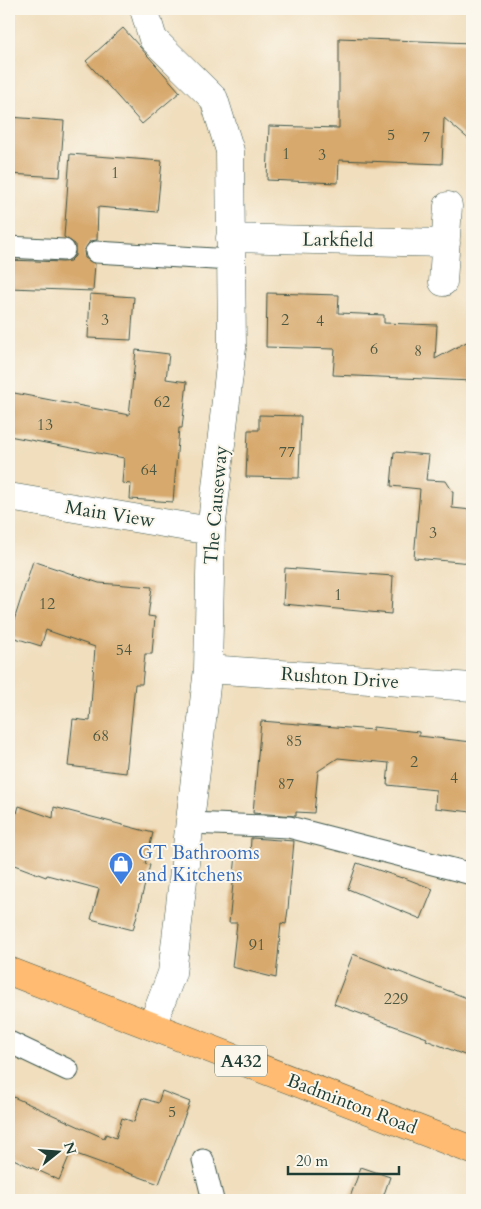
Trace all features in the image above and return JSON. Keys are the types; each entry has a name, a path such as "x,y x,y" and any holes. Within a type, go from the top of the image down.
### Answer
{"main road":[{"name":"Badminton Road","path":"9,971 472,1150"}],"street":[{"name":"The Causeway","path":"144,9 153,39 214,99 230,151 232,348 211,531 208,668 190,823 172,973 152,1026"},
{"path":"443,282 448,206"},
{"name":"Larkfield","path":"231,249 446,243"},
{"name":"Main View","path":"9,497 211,531"},
{"name":"Rushton Drive","path":"208,668 472,687"}],"lane":[{"path":"9,247 64,250"},
{"path":"96,252 231,249"},
{"path":"190,823 289,827 472,874"},
{"path":"9,1042 68,1070"},
{"path":"203,1160 213,1200"}],"building":[{"path":"123,28 180,92 142,124 86,61"},
{"path":"339,38 472,43 472,142 444,118 442,164 339,160 338,183 267,180 269,126 339,128"},
{"path":"9,117 64,121 60,177 9,174"},
{"path":"70,154 162,161 157,212 98,207 97,240 90,241 84,251 85,258 95,264 93,291 9,288 9,260 63,262 70,261 75,256 75,244 64,237"},
{"path":"267,293 339,295 338,313 384,315 384,323 437,325 435,359 472,339 472,381 333,375 335,349 266,347"},
{"path":"90,294 134,297 131,340 88,338"},
{"path":"136,350 169,354 166,379 187,382 182,428 179,428 173,502 130,499 131,484 122,483 124,458 9,436 9,392 129,415"},
{"path":"259,415 301,416 299,478 246,477 248,430 259,430"},
{"path":"394,452 429,455 426,480 446,481 453,492 452,508 472,510 472,563 414,558 420,489 391,486"},
{"path":"33,561 99,583 152,587 148,616 155,617 152,654 145,654 142,684 135,684 126,773 68,766 73,719 90,721 95,647 46,630 41,646 9,636"},
{"path":"285,568 393,576 391,614 283,604"},
{"path":"261,721 373,730 373,727 419,732 419,736 472,742 472,812 435,808 436,790 387,785 389,763 338,758 318,771 314,813 296,812 296,816 253,813"},
{"path":"19,806 53,818 54,807 153,833 145,864 150,865 133,930 91,919 99,889 47,875 46,877 9,863 9,809 17,813"},
{"path":"251,838 294,841 288,909 286,924 281,923 276,978 232,967 237,923 229,923 236,855 250,856"},
{"path":"357,863 433,889 421,919 348,889"},
{"path":"353,954 472,1000 472,1058 426,1040 427,1038 334,1004"},
{"path":"162,1091 190,1102 159,1184 71,1152 59,1180 9,1157 9,1095 104,1138 106,1134 116,1138 122,1118 134,1122 142,1098 158,1103"},
{"path":"361,1167 390,1177 382,1200 349,1200"}],"place":[{"name":"GT Bathrooms and Kitchens","path":"121,885"}]}
